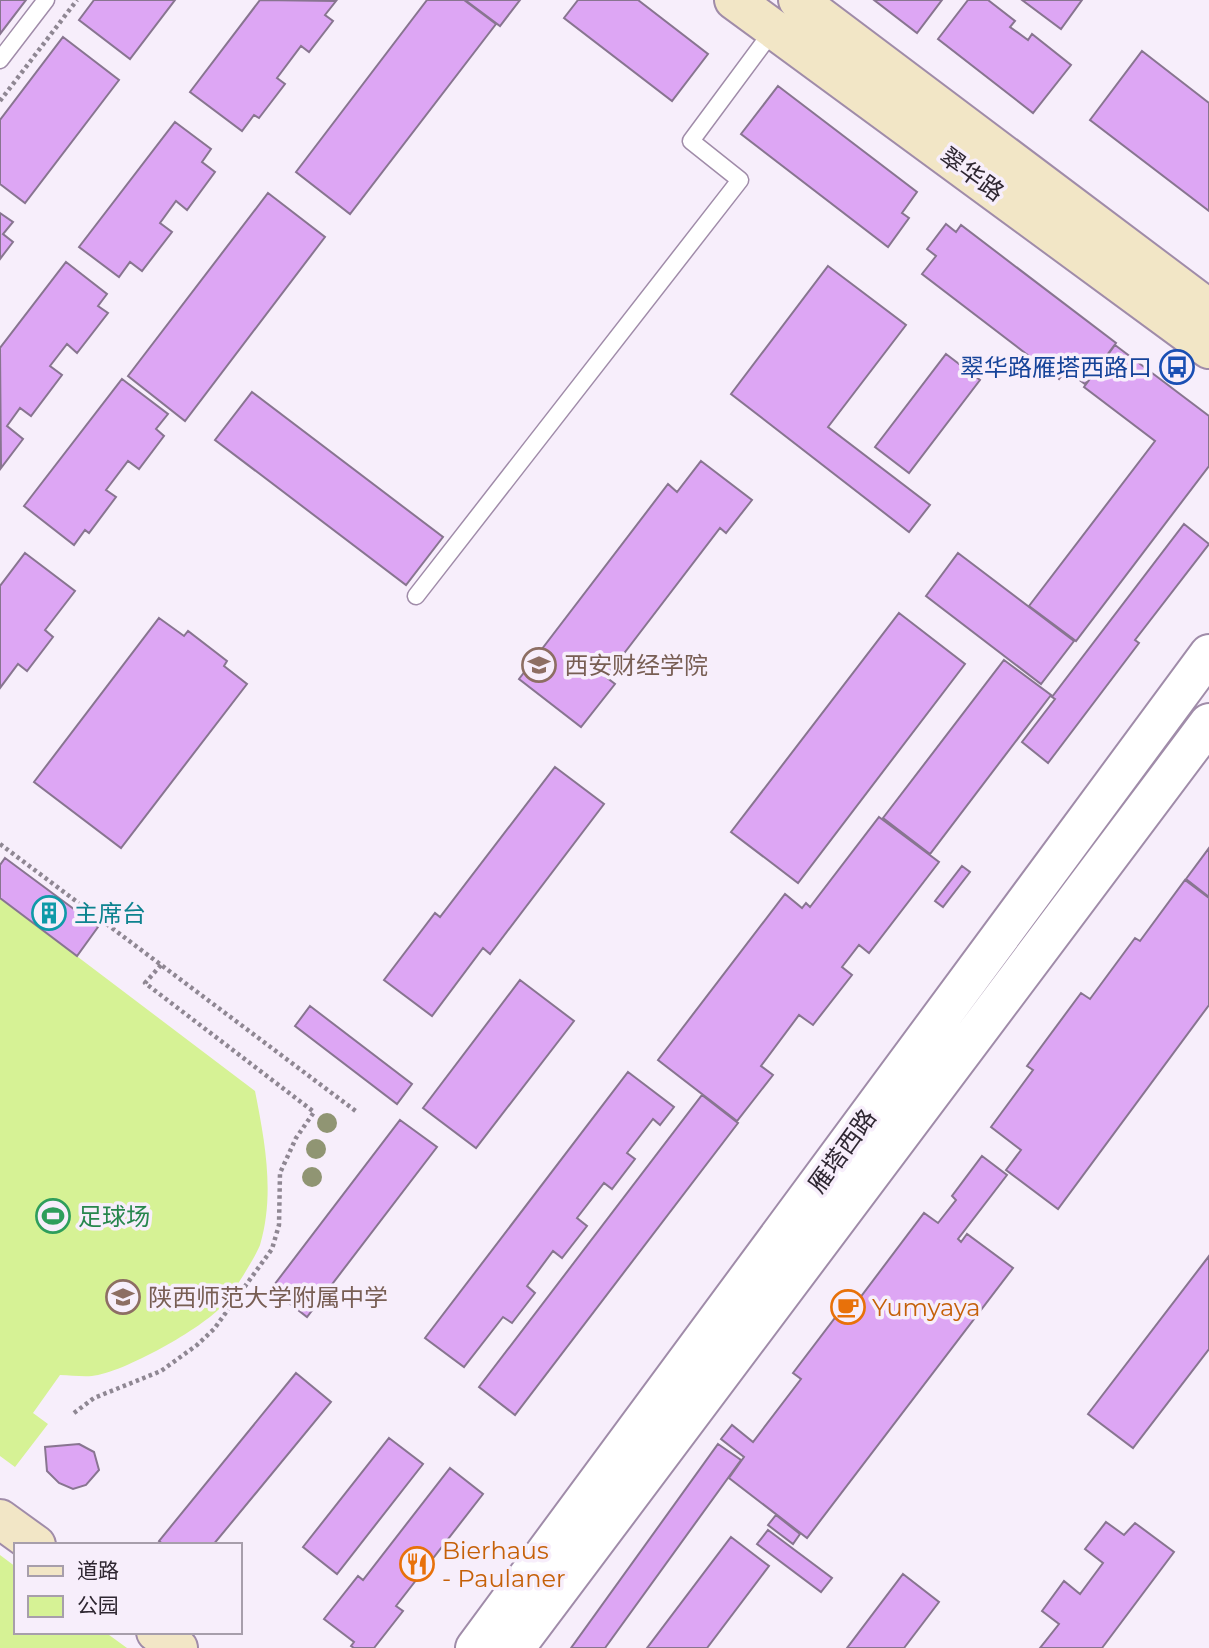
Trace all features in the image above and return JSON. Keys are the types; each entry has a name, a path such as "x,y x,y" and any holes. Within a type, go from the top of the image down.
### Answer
{"main road":[{"name":"翠华路","path":"734,0 1209,349"},
{"name":"翠华路","path":"798,0 1209,309"},
{"path":"0,1519 33,1543"},
{"path":"159,1634 178,1648"}],"street":[{"name":"雁塔西路","path":"475,1648 1209,654"},
{"name":"雁塔西路","path":"515,1648 1209,723"}],"lane":[{"path":"0,60 46,0"},
{"path":"416,596 740,180 691,141 774,29"}],"path":[{"path":"0,101 77,0"},
{"path":"0,844 357,1112"},
{"path":"74,1413 94,1398 161,1371 214,1329 272,1249 279,1226 280,1173 296,1138 314,1112 145,983 161,965"}],"green space":[{"name":"陕西师范大学附属中学","path":"0,898 255,1091 265,1149 268,1187 265,1226 260,1245 223,1305 181,1337 123,1367 92,1376 60,1375 33,1413 48,1424 15,1467 0,1456"},
{"path":"0,1555 14,1566 14,1634 108,1634 127,1648 0,1648"}],"building":[{"path":"0,0 26,0 0,34"},
{"path":"94,0 175,0 130,59 79,20"},
{"path":"260,0 336,1 325,15 333,21 309,52 301,46 277,78 285,84 259,118 254,115 242,131 190,92"},
{"path":"427,0 464,0 496,24 350,214 296,172"},
{"path":"465,0 520,0 500,26"},
{"path":"578,0 638,0 708,54 672,101 564,18"},
{"path":"874,0 942,0 917,33"},
{"path":"968,0 988,0 1015,21 1010,27 1028,40 1032,34 1071,65 1033,113 938,39"},
{"path":"1022,0 1082,0 1061,29"},
{"path":"63,37 119,80 25,203 0,184 0,120"},
{"path":"1142,51 1209,103 1209,211 1090,120"},
{"path":"778,86 917,192 902,213 909,218 888,247 741,134"},
{"path":"175,122 211,149 202,162 215,172 187,210 176,201 160,223 172,232 142,271 130,262 119,277 79,247"},
{"path":"268,193 325,237 185,421 128,376"},
{"path":"0,213 13,222 3,234 13,242 0,259"},
{"path":"946,224 956,232 961,225 1116,343 1085,384 1066,370 1059,379 922,274 936,256 927,249"},
{"path":"66,262 107,294 98,306 108,313 77,353 67,344 50,366 62,375 31,416 20,408 7,426 23,439 1,468 0,348"},
{"path":"828,266 906,325 828,427 930,505 909,532 731,394"},
{"path":"1115,345 1209,416 1209,466 1076,641 1029,606 1155,441 1084,387"},
{"path":"946,354 980,380 909,473 875,447"},
{"path":"122,379 168,414 156,429 164,436 139,469 128,461 106,490 116,497 89,533 85,530 74,545 24,506"},
{"path":"252,392 443,537 406,585 215,440"},
{"path":"701,461 752,500 726,533 720,528 606,677 615,684 581,727 519,679 668,484 677,492"},
{"path":"1184,524 1209,544 1135,640 1139,643 1048,763 1022,742 1055,699 1052,697"},
{"path":"25,553 75,591 45,630 53,637 27,671 18,664 0,688 0,586"},
{"path":"958,553 1074,641 1041,684 926,596"},
{"path":"899,613 965,664 798,883 731,832"},
{"path":"159,618 184,636 188,631 227,661 224,666 247,684 121,848 34,782"},
{"path":"1004,660 1051,695 930,854 883,818"},
{"path":"555,767 604,804 490,954 483,948 432,1016 384,980 435,913 440,917"},
{"path":"879,817 939,862 869,953 859,945 842,967 852,975 813,1025 799,1015 761,1066 773,1075 737,1121 658,1060 785,894 802,908 806,903 810,907"},
{"path":"1209,848 1209,897 1186,879"},
{"name":"主席台","path":"5,858 98,927 77,956 0,898 0,865"},
{"path":"962,866 970,872 943,907 935,901"},
{"path":"1185,880 1209,898 1209,1005 1058,1209 1006,1170 1021,1150 991,1127 1033,1070 1027,1066 1081,993 1090,999 1135,938 1140,941"},
{"path":"520,980 574,1021 476,1148 423,1108"},
{"path":"310,1006 412,1084 397,1104 295,1026"},
{"path":"628,1072 674,1107 660,1125 653,1119 627,1153 635,1159 612,1189 604,1183 577,1218 587,1226 562,1258 553,1251 527,1286 535,1293 512,1323 503,1317 464,1367 425,1338"},
{"path":"702,1095 738,1123 515,1415 479,1387"},
{"path":"400,1120 437,1147 307,1317 271,1289"},
{"path":"982,1156 1007,1175 958,1239 961,1242 967,1234 1013,1268 807,1538 729,1478 744,1457 721,1439 732,1425 753,1442 801,1379 793,1373 844,1306 850,1311 924,1213 938,1223 956,1200 952,1196"},
{"path":"1209,1256 1209,1349 1133,1448 1088,1414"},
{"path":"296,1373 331,1402 215,1543 159,1541"},
{"path":"389,1438 423,1464 337,1574 303,1547"},
{"path":"79,1444 94,1452 99,1470 86,1485 73,1489 59,1483 47,1471 45,1447"},
{"path":"718,1444 741,1460 605,1648 571,1648"},
{"path":"450,1468 483,1494 396,1606 403,1611 374,1648 354,1648 351,1646 354,1642 324,1619 358,1576 363,1580"},
{"path":"776,1515 800,1534 793,1544 768,1525"},
{"path":"1106,1522 1124,1535 1135,1523 1174,1552 1102,1648 1040,1648 1059,1624 1042,1611 1064,1581 1080,1594 1103,1563 1085,1549"},
{"path":"768,1530 832,1578 821,1592 757,1544"},
{"path":"731,1537 769,1566 707,1648 647,1648"},
{"path":"903,1574 939,1602 904,1648 847,1648"}],"place":[{"name":"翠华路雁塔西路口","path":"1177,367"},
{"name":"西安财经学院","path":"539,665"},
{"name":"主席台","path":"49,913"},
{"name":"足球场","path":"53,1216"},
{"name":"陕西师范大学附属中学","path":"123,1297"},
{"name":"Yumyaya","path":"848,1307"},
{"name":"Bierhaus - Paulaner","path":"417,1564"}]}
